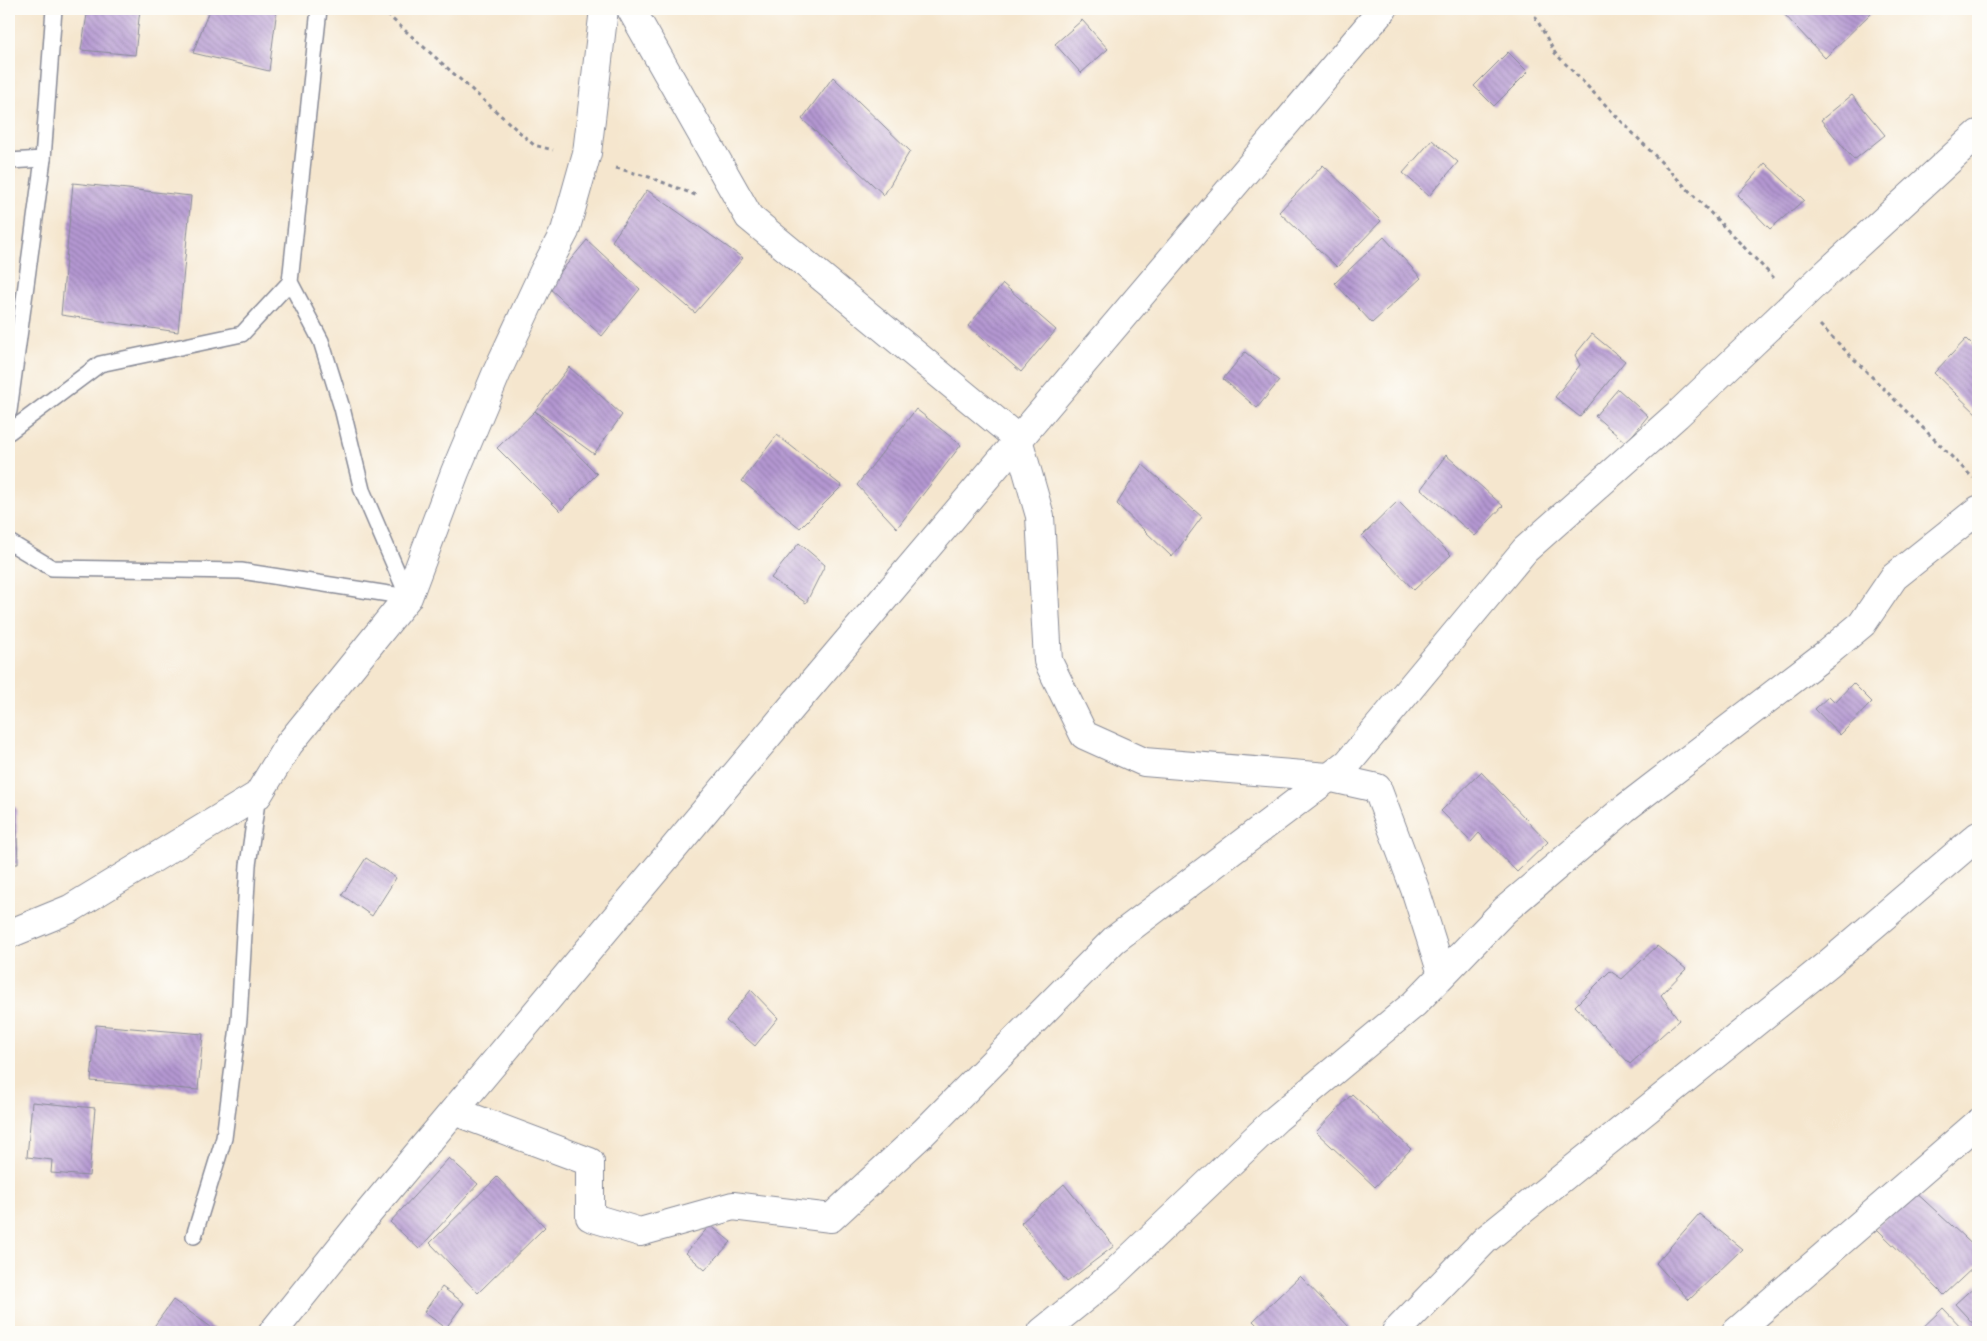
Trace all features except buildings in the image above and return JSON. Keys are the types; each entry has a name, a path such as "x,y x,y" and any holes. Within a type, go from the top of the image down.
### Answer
{"street":[{"path":"9,934 70,909 258,795 289,744 408,597 455,472 497,372 544,271 565,231 587,153 604,9"},
{"path":"631,9 749,217 1018,439 1040,516 1048,660 1084,735 1144,762 1328,777 1377,788 1415,889 1442,974"},
{"path":"273,1332 370,1211 1018,439 1383,9"},
{"path":"454,1111 590,1162 590,1217 640,1232 733,1206 831,1218 924,1132 1114,940 1348,763 1525,550 1677,415 1978,134"},
{"path":"1042,1332 1109,1278 1276,1119 1414,1004 1505,910 1616,815 1826,654 1862,624 1894,577 1978,510"},
{"path":"1396,1332 1485,1240 1828,964 1978,836"},
{"path":"1736,1332 1978,1123"}],"lane":[{"path":"9,411 43,159 54,9"},
{"path":"319,9 290,282 321,341 342,408 362,490 408,597"},
{"path":"9,161 43,159"},
{"path":"9,432 100,364 242,334 290,282"},
{"path":"9,542 52,568 241,571 408,597"},
{"path":"194,1236 224,1138 239,1019 248,865 258,795"}],"path":[{"path":"1531,9 1554,52 1797,302 1978,484"}]}
